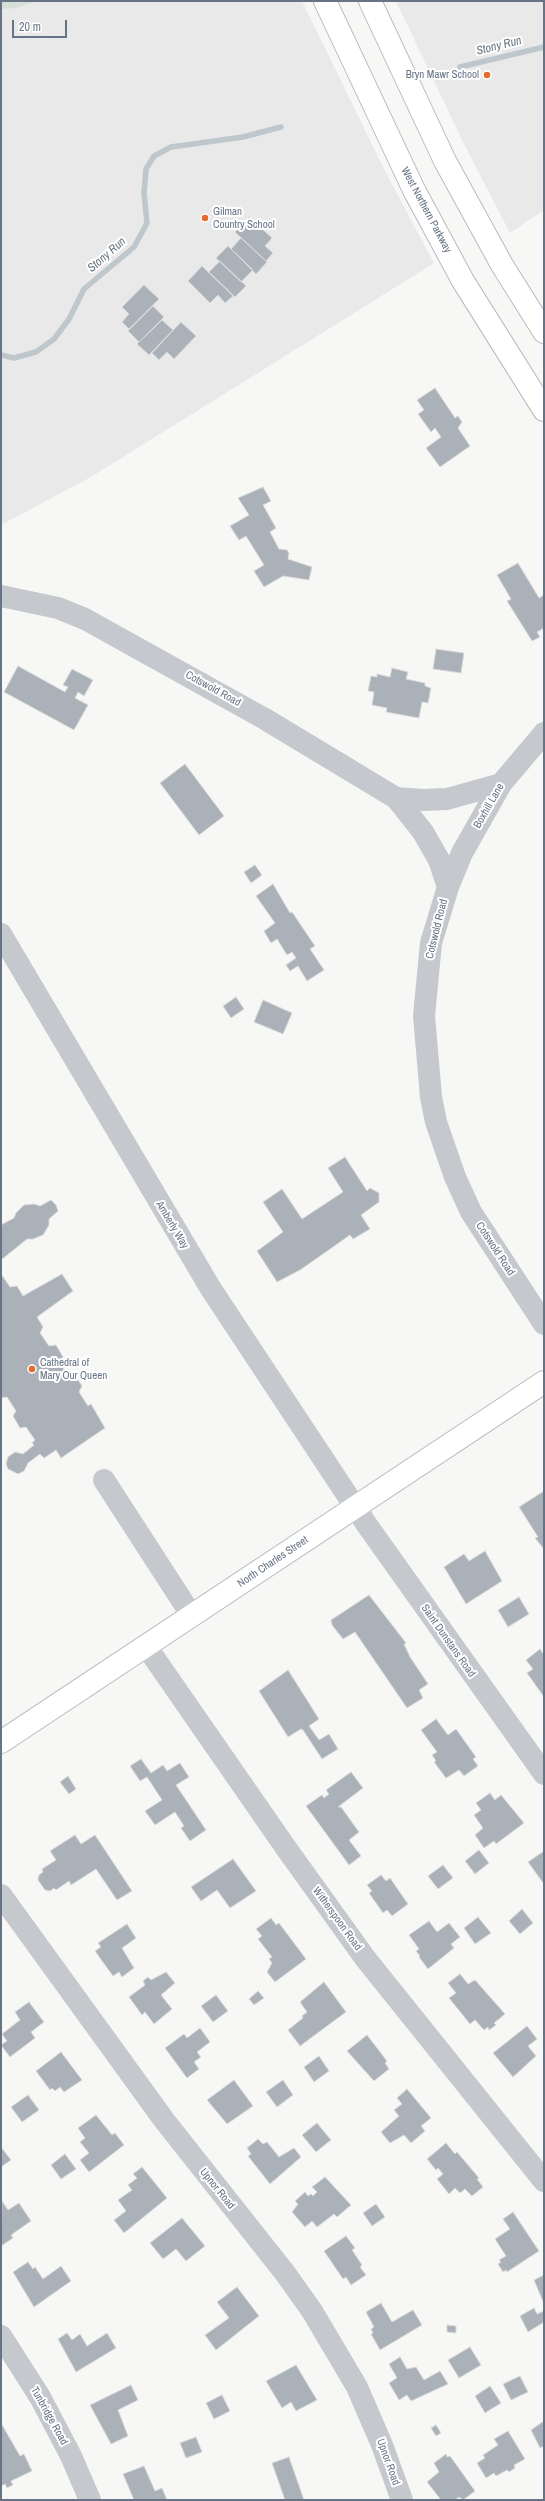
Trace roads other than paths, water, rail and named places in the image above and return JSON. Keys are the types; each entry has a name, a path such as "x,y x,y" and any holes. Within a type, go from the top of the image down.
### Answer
{"main road":[{"name":"West Northern Parkway","path":"325,1 414,190 464,281 544,410"},
{"path":"370,1 445,162 502,266 544,332"},
{"name":"North Charles Street","path":"1,1742 544,1382"}],"street":[{"name":"Cotswold Road","path":"1,596 58,608 85,619 266,719 396,798 423,832 438,860 448,887 431,943 424,996 427,1070 436,1122 455,1177 471,1212 544,1324"},
{"name":"Boxhill Lane","path":"448,887 462,853 501,784 544,733"},
{"path":"396,798 447,799 501,784"},
{"name":"Amberly Way","path":"1,934 192,1260 355,1507"},
{"path":"104,1480 192,1616"},
{"name":"Saint Dunstans Road","path":"355,1507 544,1774"},
{"name":"Witherspoon Road","path":"146,1646 286,1848 365,1958 544,2180"},
{"name":"Upnor Road","path":"1,1896 137,2085 312,2311 357,2387 382,2445 402,2500"},
{"name":"Tunbridge Road","path":"1,2336 53,2420 90,2500"}],"waterway":[{"name":"Stony Run","path":"460,67 544,47"},
{"name":"Stony Run","path":"1,355 14,358 36,352 54,339 69,319 84,289 134,247 147,223 144,193 146,169 154,156 171,147 243,137 281,127"}],"place":[{"name":"Bryn Mawr School","path":"487,75"},
{"name":"Gilman Country School","path":"205,218"},
{"name":"Cathedral of Mary Our Queen","path":"32,1369"}]}
